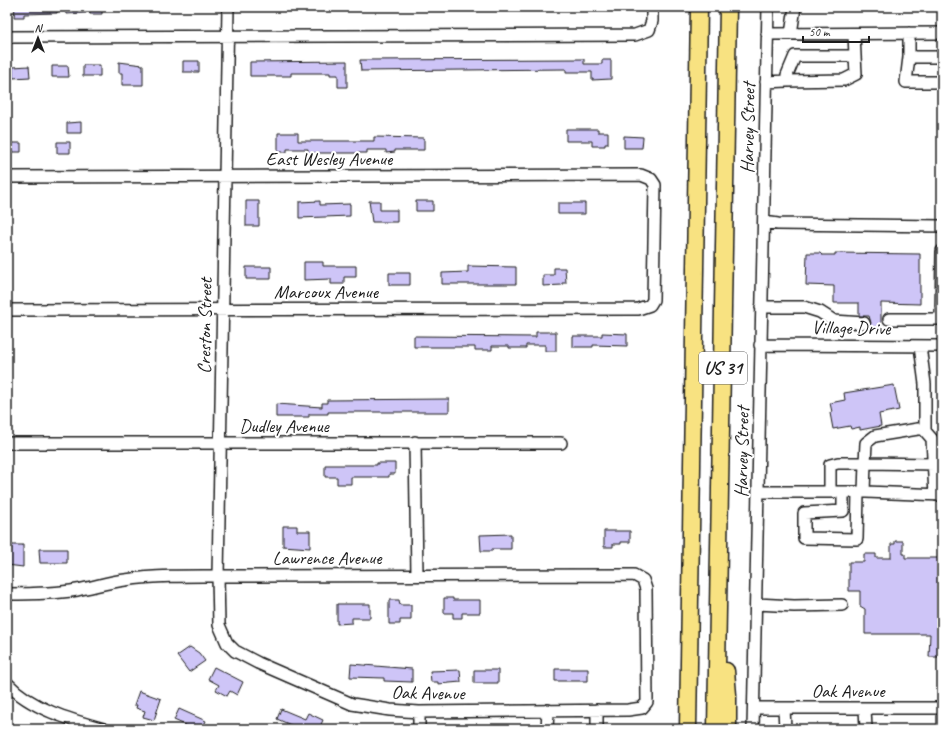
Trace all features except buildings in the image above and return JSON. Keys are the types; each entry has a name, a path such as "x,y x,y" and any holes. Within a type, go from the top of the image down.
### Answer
{"highway":[{"name":"US 31","path":"688,729 699,7"},
{"name":"US 31","path":"716,729 728,7"},
{"path":"680,729 682,656 691,574"},
{"path":"718,588 728,695 728,729"}],"street":[{"name":"Creston Street","path":"227,643 219,626 218,576 228,7"},
{"path":"7,37 635,35 646,33 649,30 652,21 652,7"},
{"name":"Harvey Street","path":"753,729 768,7"},
{"path":"791,34 795,7"},
{"path":"909,33 909,57 906,82 942,82"},
{"path":"767,34 942,33"},
{"path":"766,82 844,80 856,74 854,34"},
{"path":"787,81 787,75 795,56 855,56"},
{"path":"909,57 942,57"},
{"name":"East Wesley Avenue","path":"7,177 641,176 651,179 655,185 653,300 650,305 645,308"},
{"path":"764,222 778,224 942,226"},
{"path":"889,319 941,319 942,251"},
{"path":"762,307 804,308 820,312 834,321 864,323"},
{"name":"Marcoux Avenue","path":"7,310 645,308"},
{"name":"Village Drive","path":"760,345 942,346"},
{"path":"758,492 861,492 939,495 932,439 924,428 925,384 920,346"},
{"path":"843,492 843,511 804,513 804,538 857,539 866,443 875,436 924,428"},
{"path":"415,442 417,575"},
{"name":"Dudley Avenue","path":"7,443 561,443"},
{"path":"830,492 830,465 838,463 935,464"},
{"name":"Lawrence Avenue","path":"7,594 63,592 124,580 156,577 634,575 642,579 645,583 647,695 646,702 642,708"},
{"path":"756,604 794,606 842,605"},
{"name":"Oak Avenue","path":"227,643 235,650 258,663 352,704 390,710 419,712 636,710 642,708"},
{"path":"7,683 23,697 49,710 104,729"},
{"name":"Oak Avenue","path":"754,708 942,708"},
{"path":"784,708 785,729"},
{"path":"865,708 866,729"},
{"path":"547,729 548,710"},
{"path":"597,710 597,729"},
{"path":"419,712 419,729"}]}
